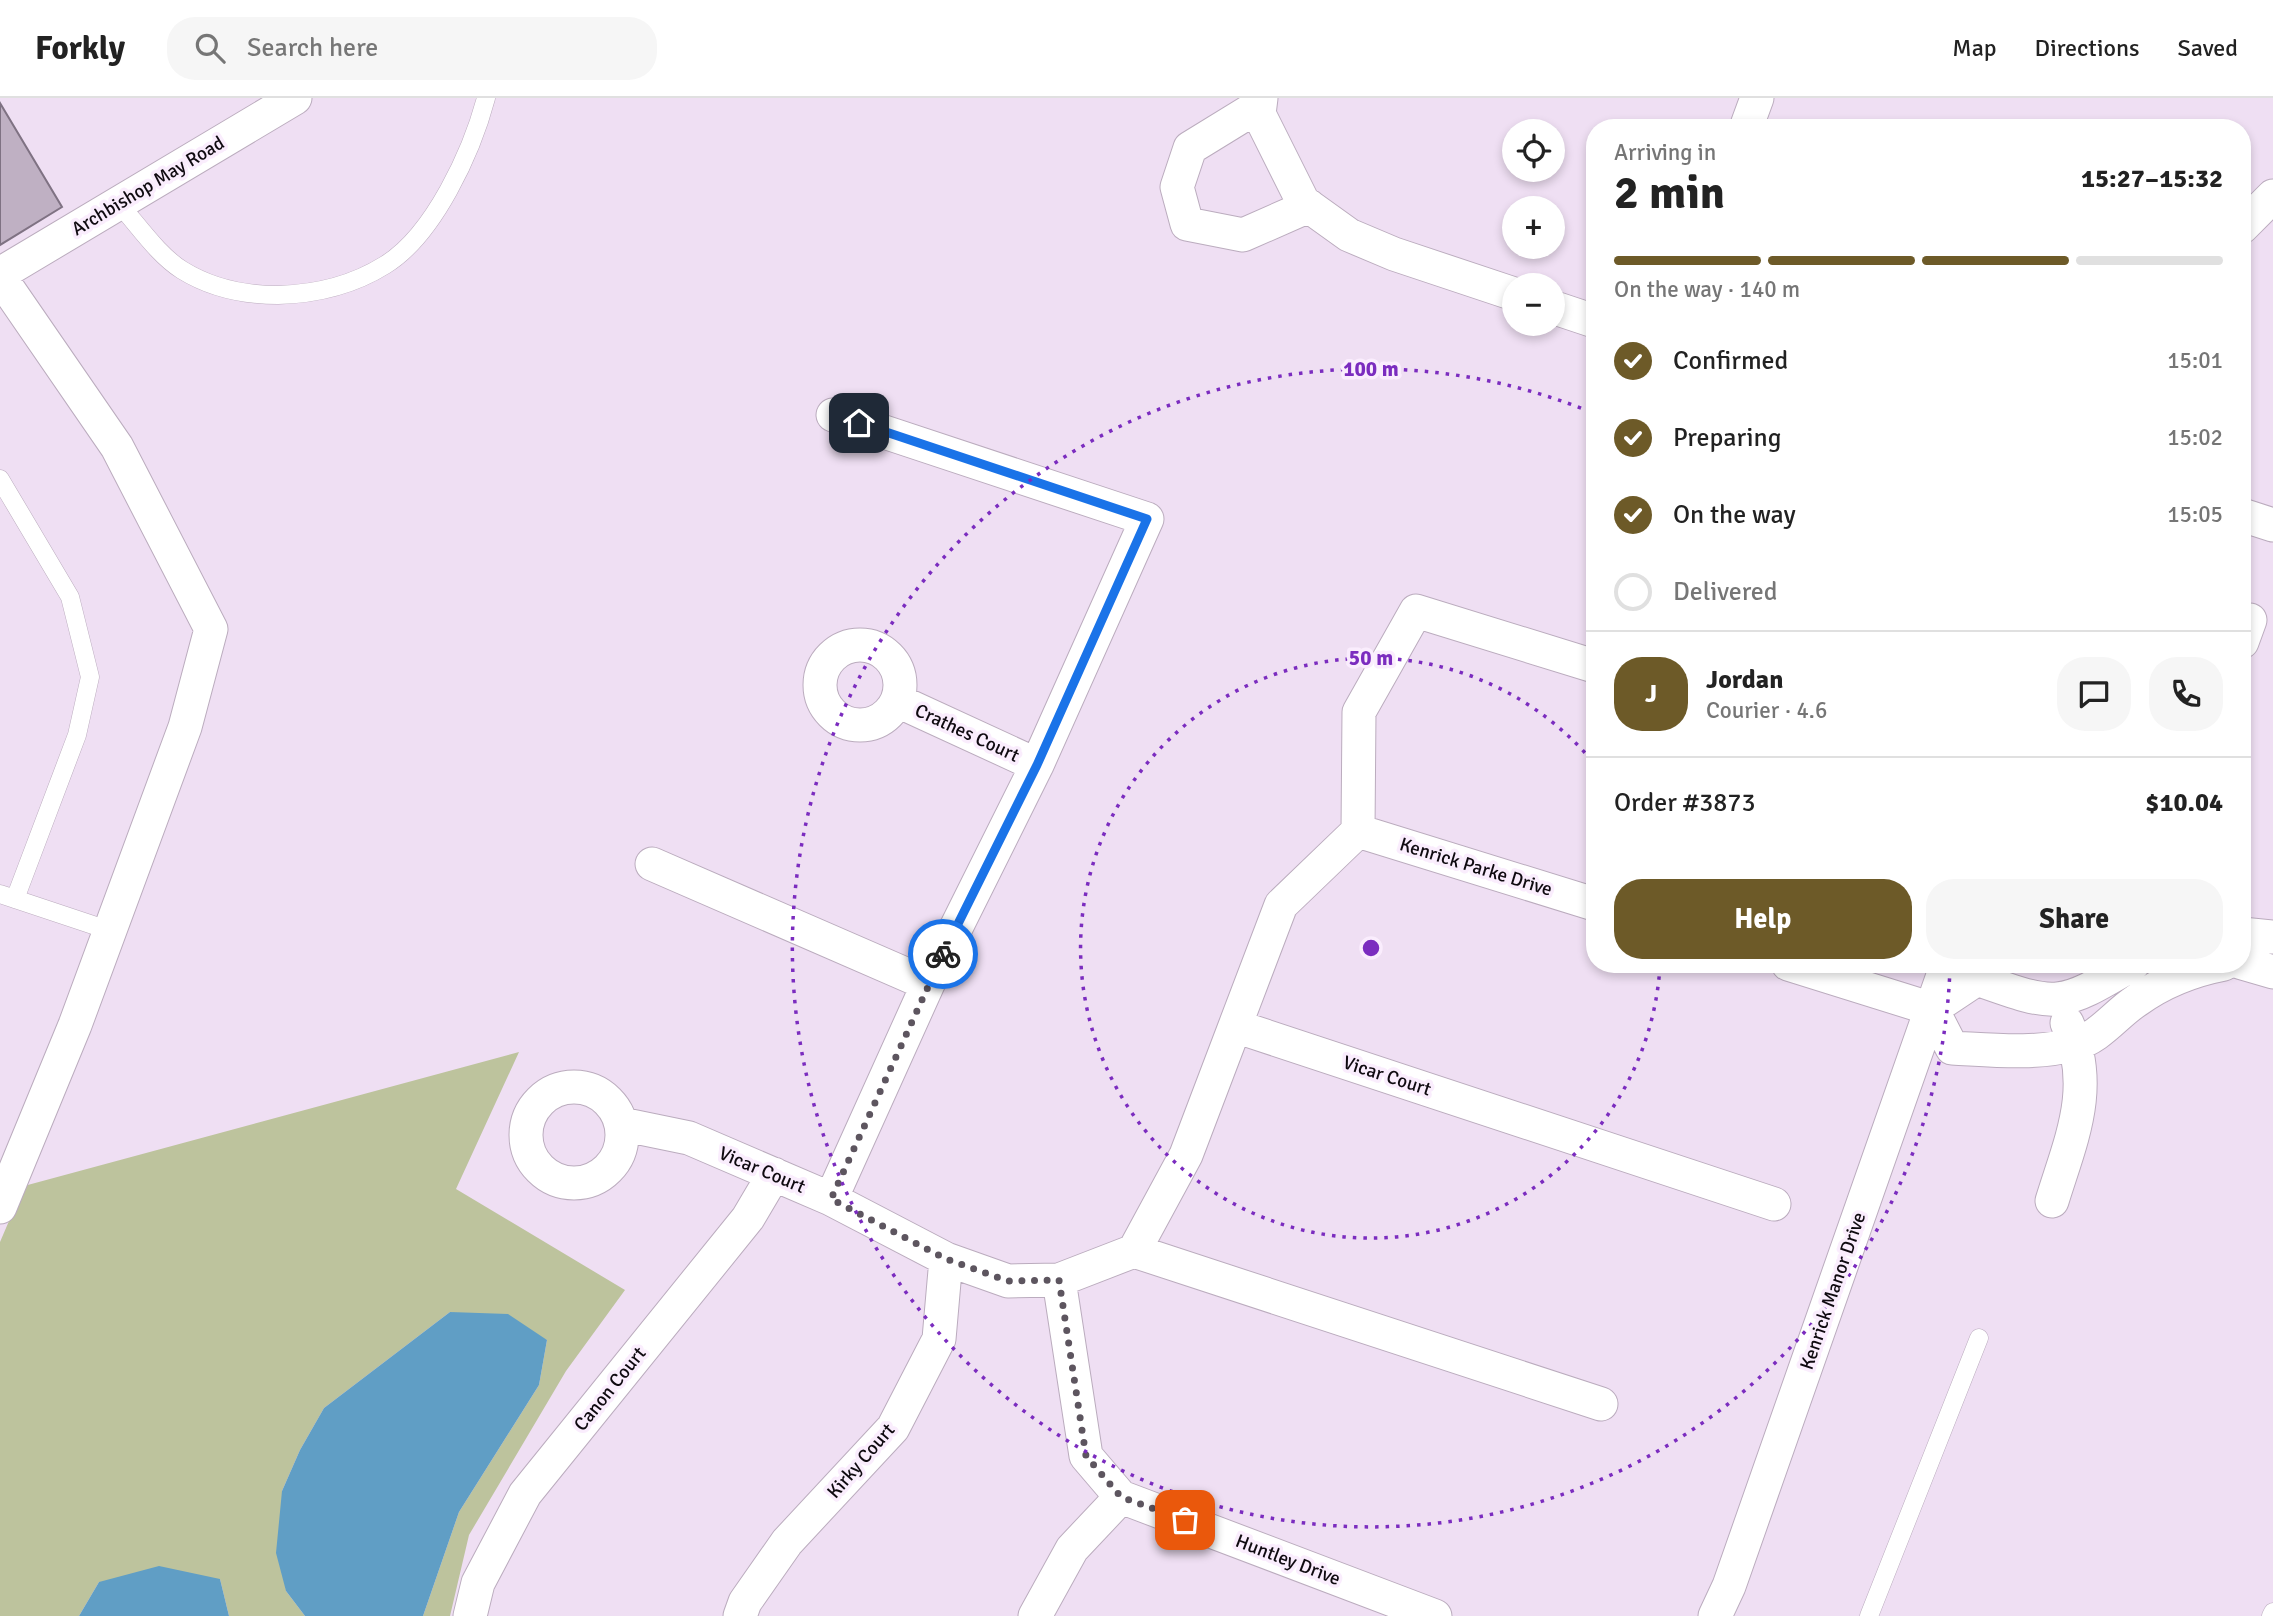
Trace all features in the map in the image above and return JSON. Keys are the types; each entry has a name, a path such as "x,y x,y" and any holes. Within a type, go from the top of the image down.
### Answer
{"street":[{"name":"Archbishop May Road","path":"0,275 295,98"},
{"path":"1749,119 1757,98"},
{"path":"1260,101 1190,148 1177,187 1187,224 1243,235 1309,206"},
{"path":"1260,101 1259,114 1303,202 1349,235 1394,254 1502,290"},
{"path":"2251,218 2273,196"},
{"path":"0,275 117,447 211,629 185,727 75,1025 0,1207"},
{"path":"1565,311 1586,318"},
{"name":"Crathes Court","path":"831,1199 928,984 1037,765 1147,519 833,415"},
{"path":"2251,518 2273,525"},
{"path":"1586,664 1416,611 1359,712 1358,831 1281,905 1186,1155 1134,1251 1601,1404"},
{"name":"Crathes Court","path":"898,701 1037,765"},
{"name":"Kenrick Parke Drive","path":"1358,831 1586,902"},
{"path":"652,864 928,984"},
{"path":"2251,935 2273,937"},
{"path":"2251,966 2273,972"},
{"path":"1817,973 1931,1009 1952,1048 2017,1051 2077,1044 2107,1026 2136,1000 2187,973"},
{"name":"Kenrick Manor Drive","path":"1715,1616 1734,1573 1944,973"},
{"path":"1931,1009 1977,979 2026,996 2057,1002 2084,993 2118,973"},
{"path":"2052,1201 2082,1096 2077,1044 2057,1002"},
{"name":"Vicar Court","path":"1235,1026 1774,1204"},
{"name":"Vicar Court","path":"621,1124 689,1138 831,1199 946,1259 1008,1281 1059,1280 1134,1251"},
{"name":"Canon Court","path":"470,1616 478,1583 525,1494 748,1218 774,1174"},
{"name":"Kirky Court","path":"742,1609 787,1542 893,1428 939,1339 946,1259"},
{"name":"Huntley Drive","path":"1059,1280 1086,1456 1121,1497 1435,1616"},
{"path":"1035,1616 1072,1549 1121,1497"}],"lane":[{"path":"119,204 180,269 218,288 260,295 310,294 350,281 387,264 416,236 453,184 486,98"},
{"path":"0,479 70,597 90,677 77,735 7,897 108,930"},
{"path":"1873,1614 1979,1338"}],"green space":[{"path":"519,1052 456,1189 625,1290 566,1371 469,1535 450,1616 423,1616 459,1512 539,1385 547,1340 450,1312 324,1408 300,1450 282,1491 286,1591 305,1616 229,1616 220,1579 99,1582 79,1616 0,1616 0,1242 24,1186"}],"water":[{"path":"450,1312 508,1314 547,1340 539,1385 459,1512 423,1616 305,1616 286,1591 276,1553 282,1491 300,1450 324,1408"},
{"path":"159,1566 220,1579 229,1616 79,1616 99,1582"}],"building":[{"path":"0,103 62,207 0,245"}],"way so far":[{"path":"943,954 831,1199 946,1259 1008,1281 1059,1280 1086,1456 1121,1497 1185,1520"}],"route":[{"path":"859,423 1147,519 1037,765 943,954"}]}
